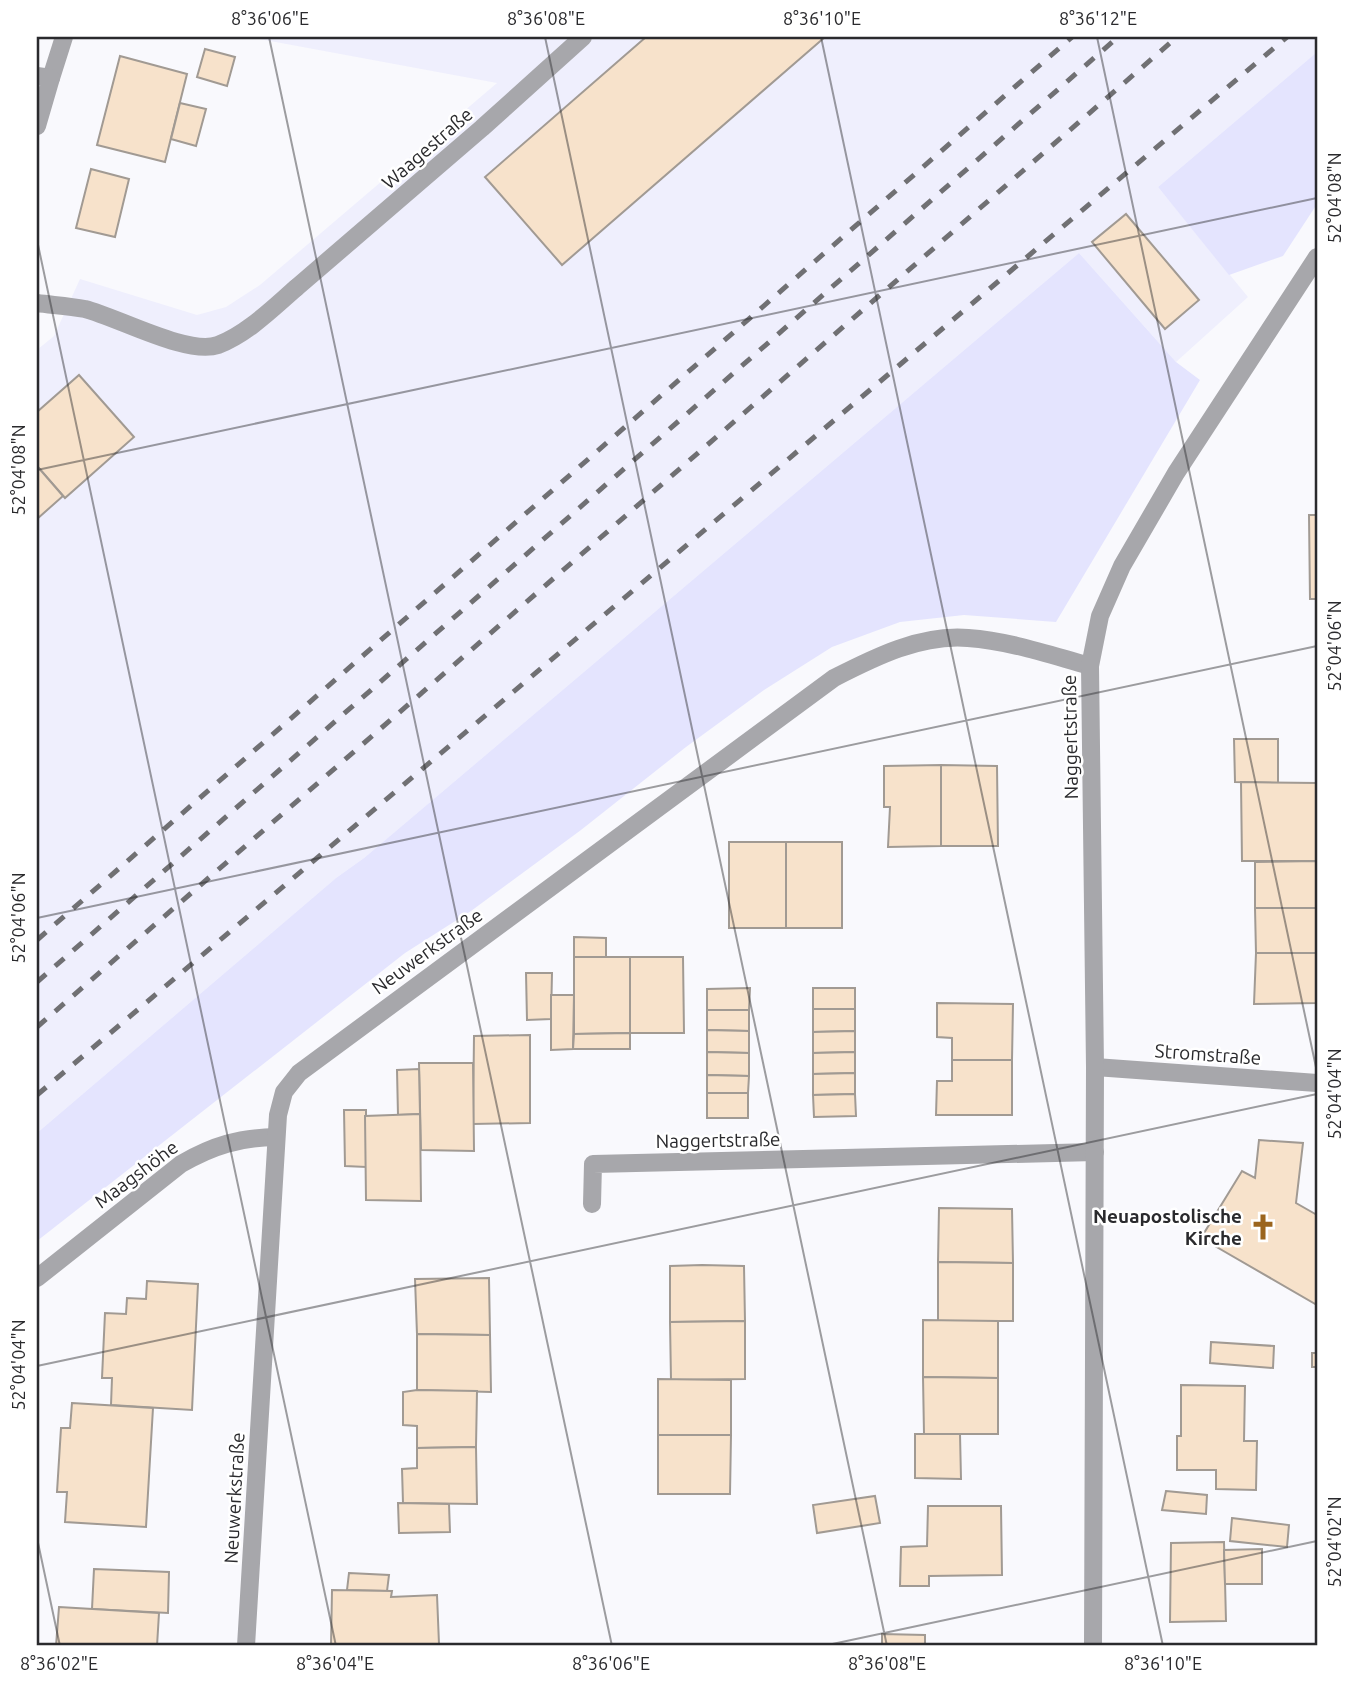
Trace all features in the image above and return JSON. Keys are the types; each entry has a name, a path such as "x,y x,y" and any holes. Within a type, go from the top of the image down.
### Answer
{"street":[{"path":"37,126 44,77 64,37"},
{"name":"Waagestraße","path":"37,303 85,309 181,344 217,346 243,330 296,288 583,37"},
{"name":"Naggertstraße","path":"1093,1646 1095,1067 1090,666 1100,616 1122,566 1176,473 1317,257"},
{"name":"Neuwerkstraße","path":"247,1646 276,1137 284,1092 299,1073 835,678 906,646 940,639 967,638 1022,647 1090,666"},
{"name":"Stromstraße","path":"1095,1067 1317,1083"},
{"name":"Maagshöhe","path":"37,1278 181,1164 204,1150 250,1138 276,1137"},
{"name":"Naggertstraße","path":"592,1204 593,1164 1095,1152"}],"shaded area":[{"path":"249,37 1317,37 1317,52 1158,187 1248,297 1176,362 1079,253 37,1133 37,350 54,336 80,279 197,315 226,307 260,285 497,83"},
{"path":"1317,52 1317,204 1283,256 1229,275 1158,187"},
{"path":"1079,253 1176,362 1200,380 1056,622 964,615 900,622 832,647 764,690 471,911 405,953 37,1241 37,1133"}],"building":[{"path":"646,37 825,37 562,265 485,177"},
{"path":"205,49 235,57 227,86 197,77"},
{"path":"120,56 187,74 165,162 97,145"},
{"path":"180,103 206,109 196,146 171,139"},
{"path":"91,169 129,179 115,237 76,228"},
{"path":"1126,214 1199,300 1165,329 1092,242"},
{"path":"79,375 134,437 65,498 37,466 37,412"},
{"path":"37,466 63,496 37,519"},
{"path":"1309,515 1317,515 1317,599 1310,599"},
{"path":"1234,739 1278,739 1278,783 1235,782"},
{"path":"941,765 941,846 888,847 890,807 884,807 884,766"},
{"path":"941,765 997,766 998,846 941,846"},
{"path":"1241,782 1317,783 1317,861 1242,861"},
{"path":"729,842 786,842 786,928 729,928"},
{"path":"786,842 842,842 842,928 786,928"},
{"path":"1317,861 1317,908 1255,908 1255,862"},
{"path":"1255,908 1317,908 1317,953 1256,953"},
{"path":"574,937 606,938 606,958 574,957"},
{"path":"1256,953 1317,953 1317,1003 1254,1004"},
{"path":"574,957 630,957 630,1033 574,1034"},
{"path":"630,957 683,957 684,1033 630,1033"},
{"path":"526,973 552,973 551,1019 527,1020"},
{"path":"750,988 749,1010 707,1010 707,989"},
{"path":"813,988 855,988 855,1009 813,1009"},
{"path":"551,995 574,995 573,1049 551,1050"},
{"path":"937,1003 1013,1004 1012,1060 952,1060 952,1038 937,1037"},
{"path":"813,1009 855,1009 855,1031 813,1032"},
{"path":"707,1010 749,1010 749,1031 707,1030"},
{"path":"707,1030 749,1031 749,1053 707,1052"},
{"path":"855,1031 855,1052 813,1053 813,1032"},
{"path":"630,1033 630,1049 573,1049 574,1034"},
{"path":"530,1035 530,1123 473,1124 474,1036"},
{"path":"707,1052 749,1053 749,1076 707,1075"},
{"path":"855,1052 855,1073 813,1074 813,1053"},
{"path":"952,1060 1012,1060 1012,1115 936,1115 937,1081 952,1081"},
{"path":"419,1063 473,1063 474,1151 421,1150"},
{"path":"419,1069 420,1114 398,1115 397,1070"},
{"path":"855,1073 855,1094 813,1095 813,1074"},
{"path":"707,1075 749,1076 748,1093 707,1093"},
{"path":"707,1093 748,1093 748,1118 707,1118"},
{"path":"855,1094 856,1116 814,1117 813,1095"},
{"path":"344,1110 366,1110 366,1167 345,1166"},
{"path":"420,1114 421,1201 366,1200 365,1116"},
{"name":"Neuapostolische Kirche","path":"1259,1140 1303,1143 1296,1203 1317,1215 1317,1305 1201,1238 1242,1171 1255,1178"},
{"path":"939,1208 1012,1209 1013,1263 938,1262"},
{"path":"938,1262 1013,1263 1013,1321 938,1321"},
{"path":"670,1266 744,1266 745,1321 670,1322"},
{"path":"489,1278 490,1335 417,1334 415,1279"},
{"path":"147,1281 198,1284 192,1410 111,1405 112,1378 102,1378 105,1313 126,1314 127,1298 146,1299"},
{"path":"923,1320 998,1321 998,1378 923,1377"},
{"path":"745,1321 745,1379 671,1380 670,1322"},
{"path":"417,1334 490,1335 491,1392 417,1390"},
{"path":"1211,1342 1274,1346 1273,1368 1210,1363"},
{"path":"1312,1353 1317,1353 1317,1367 1312,1367"},
{"path":"923,1377 998,1378 998,1434 924,1434"},
{"path":"658,1379 731,1380 731,1435 658,1435"},
{"path":"1181,1385 1245,1386 1244,1441 1257,1441 1256,1490 1216,1489 1216,1470 1177,1470 1177,1436 1181,1436"},
{"path":"477,1391 476,1447 417,1448 417,1426 403,1425 403,1392"},
{"path":"72,1403 153,1408 146,1527 65,1522 67,1492 57,1492 61,1428 70,1428"},
{"path":"915,1434 960,1434 961,1479 915,1478"},
{"path":"658,1435 731,1435 730,1494 658,1494"},
{"path":"476,1447 477,1504 403,1503 402,1469 417,1468 417,1448"},
{"path":"1166,1491 1207,1495 1206,1514 1162,1510"},
{"path":"875,1496 880,1523 817,1533 813,1505"},
{"path":"398,1503 449,1504 450,1532 399,1533"},
{"path":"928,1506 1001,1506 1002,1575 929,1576 929,1586 900,1586 901,1547 927,1546"},
{"path":"1232,1518 1289,1525 1287,1547 1230,1541"},
{"path":"1224,1542 1226,1621 1170,1622 1171,1543"},
{"path":"1262,1549 1262,1584 1225,1584 1224,1550"},
{"path":"94,1569 169,1572 168,1613 92,1609"},
{"path":"349,1573 389,1575 387,1591 347,1590"},
{"path":"332,1590 392,1591 391,1597 437,1595 439,1644 331,1646"},
{"path":"59,1607 159,1613 157,1646 56,1646"},
{"path":"882,1634 925,1635 925,1646 882,1646"}],"railway":[{"path":"37,940 1072,37"},
{"path":"37,982 1118,37"},
{"path":"37,1027 1177,37"},
{"path":"37,1095 1287,37"}],"place":[{"name":"Neuapostolische Kirche","path":"1263,1227"}]}
